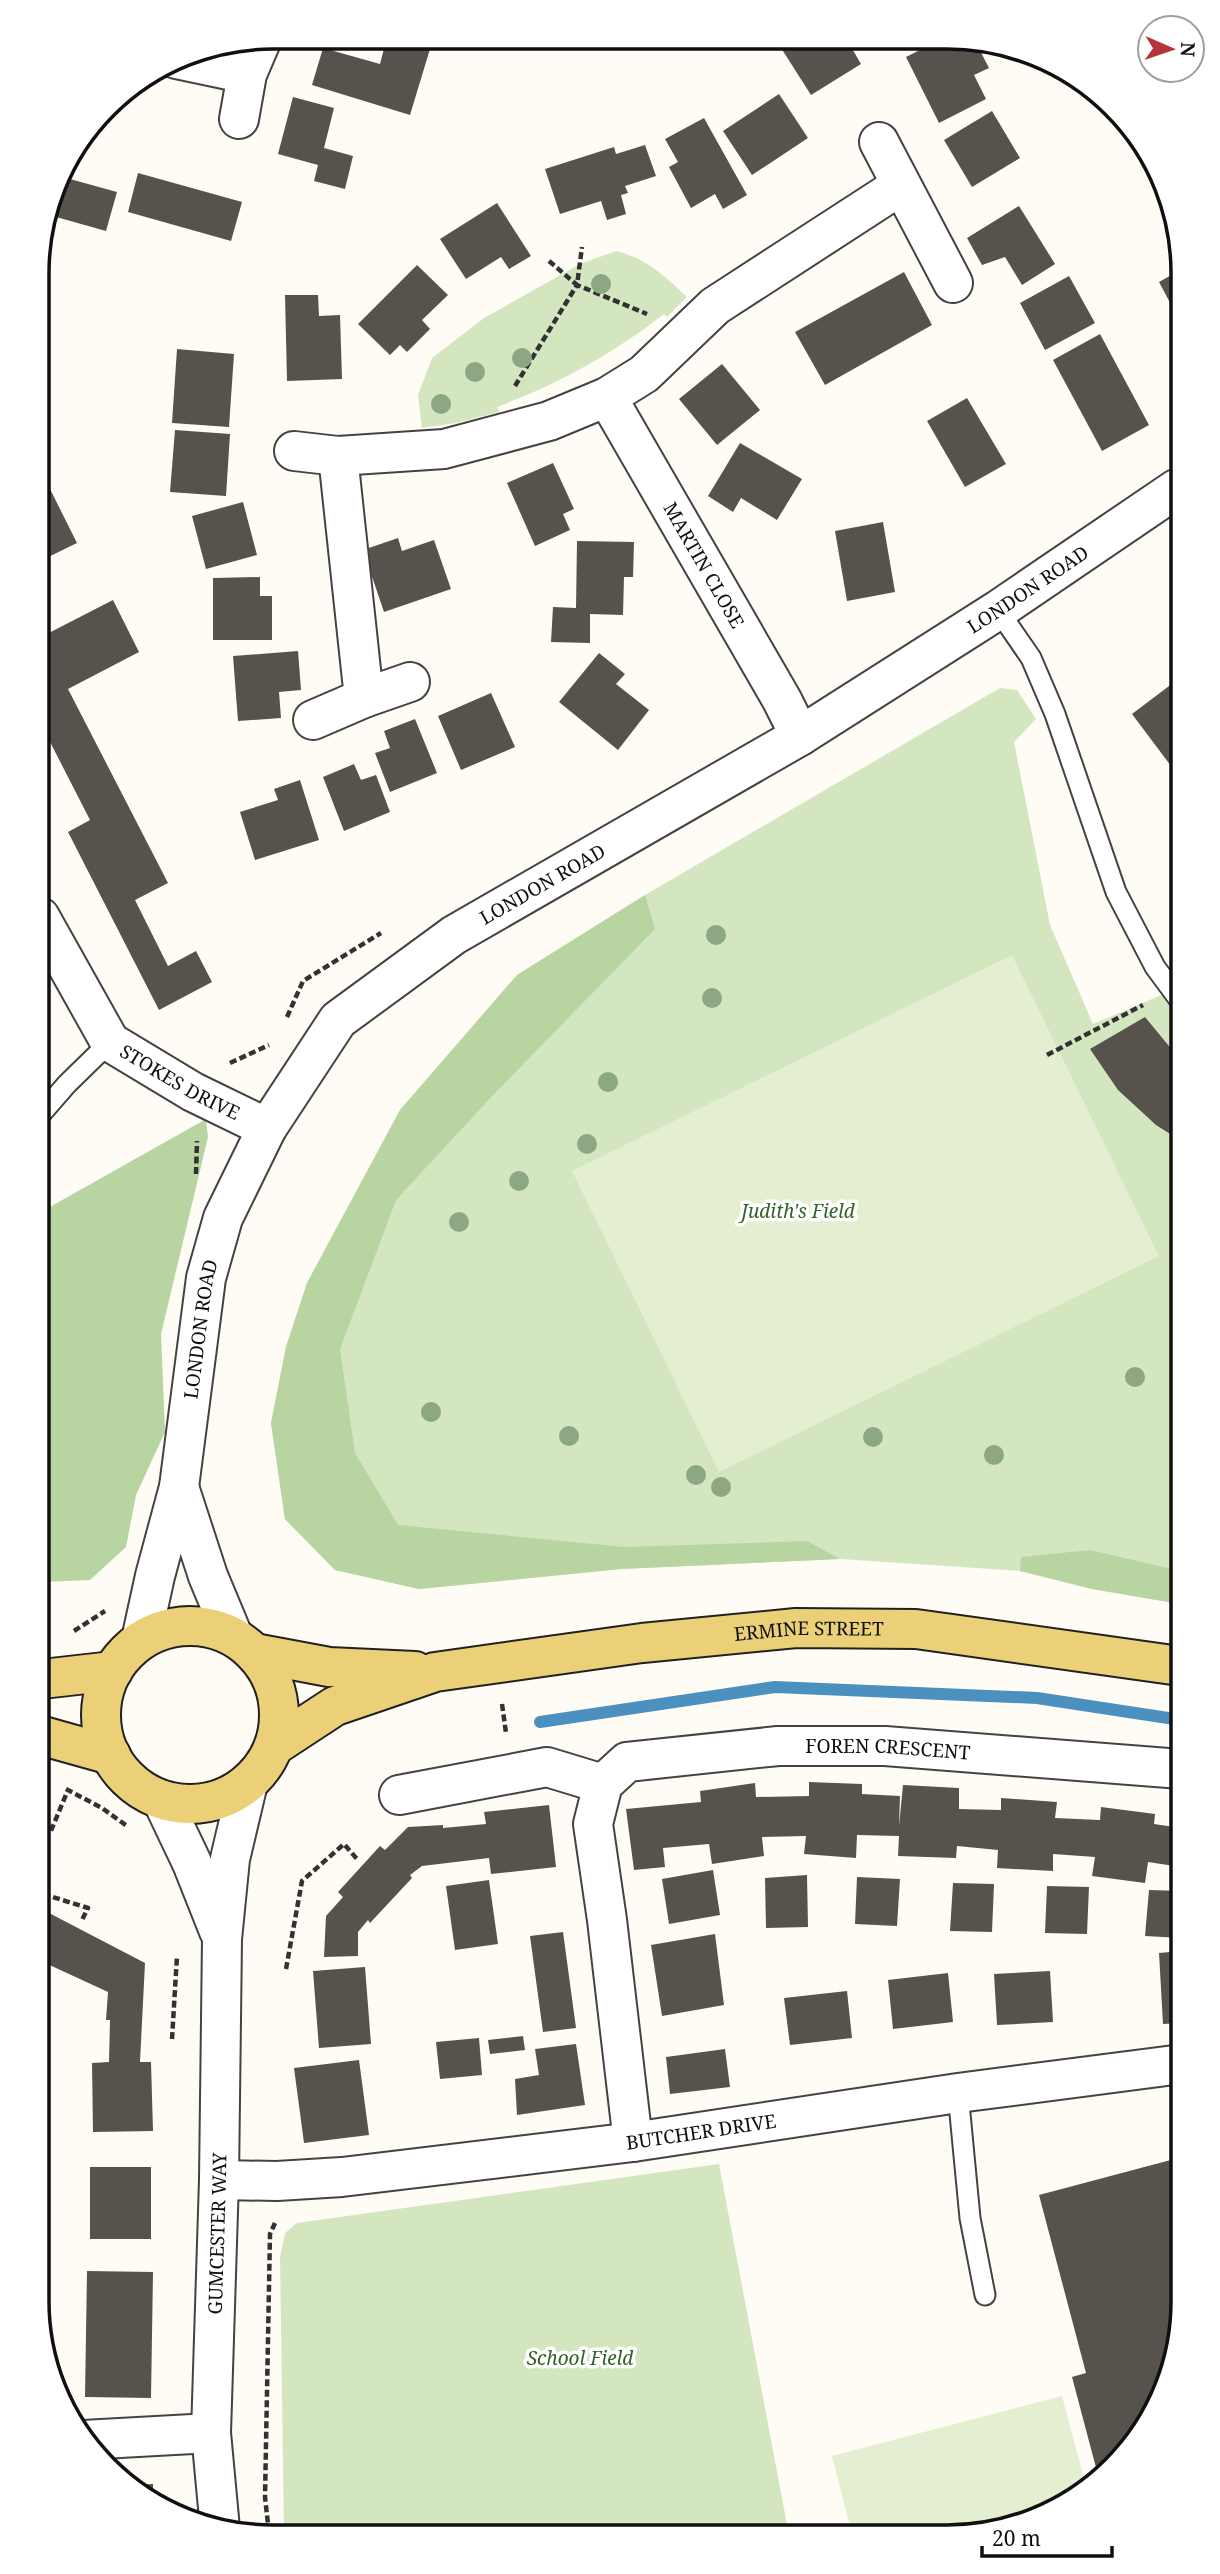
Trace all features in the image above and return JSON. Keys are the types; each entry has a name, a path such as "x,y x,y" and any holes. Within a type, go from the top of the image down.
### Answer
{"main road":[{"path":"186,1626 210,1628 243,1644 268,1673 277,1696 279,1721 274,1746 263,1766 248,1783 229,1796 207,1803 184,1804 162,1800 141,1790 124,1774 111,1755 103,1735 101,1713 104,1691 125,1654 141,1640 163,1630 186,1626"},
{"name":"ERMINE STREET","path":"243,1644 329,1667 435,1672 642,1643 796,1628 916,1629 1171,1665"},
{"path":"49,1678 113,1671"},
{"name":"ERMINE STREET","path":"274,1746 335,1706 435,1672"},
{"path":"49,1738 111,1755"}],"street":[{"path":"239,119 247,74 258,49"},
{"path":"195,63 247,74"},
{"path":"879,142 953,283"},
{"path":"295,451 338,456 444,449 549,421 607,397 644,374 715,306 900,186"},
{"name":"MARTIN CLOSE","path":"607,397 800,736"},
{"path":"338,456 364,698"},
{"name":"LONDON ROAD","path":"141,1640 179,1487 206,1278 223,1218 267,1128 338,1020 454,935 800,736 998,610 1171,492"},
{"path":"313,720 410,682"},
{"name":"STOKES DRIVE","path":"49,933 110,1042 193,1092 267,1128"},
{"name":"LONDON ROAD","path":"179,1487 208,1576 243,1644"},
{"name":"FOREN CRESCENT","path":"603,1784 627,1762 779,1746 885,1746 1171,1768"},
{"path":"399,1795 547,1767 603,1784 593,1824 633,2142"},
{"name":"GUMCESTER WAY","path":"219,2518 211,2433 219,2180 222,1940 230,1858 248,1783"},
{"name":"GUMCESTER WAY","path":"162,1800 192,1863 222,1940"},
{"name":"BUTCHER DRIVE","path":"219,2180 342,2177 633,2142 958,2093 1171,2065"},
{"path":"97,2439 211,2433"}],"lane":[{"path":"998,610 1031,658 1055,714 1116,892 1155,967 1171,989"},
{"path":"49,1105 110,1042"},
{"path":"958,2093 970,2218 985,2295"}],"path":[{"path":"507,432 503,404 577,285 583,247"},
{"path":"549,261 577,285 658,318 679,341"},
{"path":"1047,1055 1171,996"},
{"path":"195,1181 197,1134"},
{"path":"55,1786 102,1808 131,1829"},
{"path":"49,1834 68,1790"},
{"path":"286,1969 302,1881 344,1844 358,1859"},
{"path":"49,1896 88,1908 82,1920"},
{"path":"172,2039 177,1944"},
{"path":"268,2525 265,2497 270,2234 279,2213 278,2180"}],"green space":[{"path":"616,251 627,254 663,275 687,297 667,317 664,314 605,355 563,378 497,407 499,412 422,428 418,395 432,358 484,318 580,264"},
{"name":"Judith's Field","path":"1000,688 1017,690 1036,719 1014,742 1050,925 1093,1024 1171,991 1171,1602 1092,1589 1020,1571 840,1559 621,1569 419,1589 335,1570 285,1519 271,1423 286,1347 307,1283 400,1110 517,975 645,895"},
{"path":"645,895 655,929 495,1093 396,1200 340,1349 355,1453 398,1525 625,1547 807,1541 840,1559 621,1569 419,1589 335,1570 285,1519 271,1423 286,1347 307,1283 400,1110 517,975"},
{"path":"1012,955 1159,1256 719,1472 572,1171"},
{"path":"206,1119 208,1137 161,1334 165,1432 136,1495 126,1547 90,1580 49,1582 49,1207"},
{"path":"1090,1550 1171,1569 1171,1602 1092,1589 1020,1571 1021,1557"},
{"name":"School Field","path":"719,2164 787,2525 284,2525 280,2257 285,2233 297,2223"},
{"path":"1062,2396 1084,2478 1059,2495 1032,2508 976,2523 850,2525 832,2456"}],"building":[{"path":"323,49 380,64 384,49 430,49 410,115 312,85"},
{"path":"782,49 852,49 861,64 811,95"},
{"path":"922,49 981,52 989,68 974,75 986,99 939,123 906,57"},
{"path":"779,94 808,138 752,175 723,131"},
{"path":"293,97 334,108 324,148 353,156 345,189 314,181 318,165 278,154"},
{"path":"992,111 1020,158 972,187 944,140"},
{"path":"704,118 747,195 723,209 715,194 691,208 669,167 678,162 665,139"},
{"path":"645,145 656,176 625,186 628,193 621,195 626,214 607,220 601,201 560,214 545,169 614,147 616,154"},
{"path":"138,173 242,202 231,241 128,212"},
{"path":"70,179 117,192 106,231 57,217"},
{"path":"497,203 531,256 509,269 501,257 466,279 440,239"},
{"path":"1019,206 1055,264 1022,285 1005,257 982,265 967,238"},
{"path":"417,265 448,295 422,320 430,329 407,352 400,345 390,355 358,324"},
{"path":"904,272 932,325 825,385 795,332"},
{"path":"1171,275 1171,304 1159,282"},
{"path":"1069,276 1095,323 1045,350 1020,303"},
{"path":"285,295 318,295 319,316 340,315 342,379 287,381"},
{"path":"1100,334 1149,425 1102,451 1053,360"},
{"path":"177,349 234,354 229,427 172,423"},
{"path":"722,364 760,410 717,445 679,399"},
{"path":"967,398 1006,464 965,487 927,421"},
{"path":"175,430 230,434 226,496 170,492"},
{"path":"740,443 802,479 777,520 741,498 733,512 708,496"},
{"path":"553,463 574,509 563,514 570,530 535,546 507,483"},
{"path":"49,487 77,543 49,557"},
{"path":"243,502 257,555 206,569 192,516"},
{"path":"883,522 895,592 847,601 835,531"},
{"path":"398,538 402,551 434,540 451,589 384,612 363,550"},
{"path":"577,541 634,542 633,577 624,577 623,615 590,614 590,643 551,642 553,607 576,608"},
{"path":"260,577 260,596 272,596 272,640 213,640 213,578"},
{"path":"113,600 139,652 68,689 168,883 135,900 168,966 196,951 212,982 159,1010 68,832 90,820 49,740 49,633"},
{"path":"298,651 301,690 279,692 281,718 238,721 233,656"},
{"path":"599,653 625,674 616,684 649,710 618,750 559,702"},
{"path":"1171,685 1171,766 1132,714"},
{"path":"491,693 515,747 461,770 438,716"},
{"path":"415,719 437,773 390,792 375,753 390,748 384,731"},
{"path":"354,764 361,780 376,775 390,812 344,831 323,777"},
{"path":"300,780 319,840 255,860 240,812 278,800 274,789"},
{"path":"1145,1017 1171,1049 1171,1135 1156,1125 1118,1090 1090,1049"},
{"path":"809,1782 862,1784 862,1794 900,1796 899,1826 903,1785 959,1788 959,1809 1001,1810 1001,1798 1057,1802 1055,1818 1100,1820 1101,1807 1155,1814 1154,1824 1171,1827 1171,1865 1148,1862 1145,1883 1092,1876 1095,1857 1053,1854 1053,1871 997,1868 998,1850 957,1846 956,1858 898,1856 899,1836 857,1835 856,1858 804,1854 806,1836 762,1837 764,1856 712,1864 709,1844 663,1848 665,1867 634,1870 626,1809 701,1802 700,1791 755,1783 756,1797 809,1796"},
{"path":"549,1805 556,1867 491,1874 489,1858 422,1866 410,1875 412,1878 370,1923 368,1920 358,1932 358,1956 324,1957 326,1916 343,1897 338,1892 380,1846 385,1850 408,1827 443,1825 443,1828 486,1824 484,1812"},
{"path":"713,1870 720,1915 669,1924 662,1879"},
{"path":"807,1875 808,1927 766,1928 765,1878"},
{"path":"857,1877 900,1879 897,1926 855,1924"},
{"path":"489,1880 498,1944 455,1950 446,1886"},
{"path":"953,1883 994,1884 992,1932 950,1931"},
{"path":"1047,1886 1089,1887 1087,1934 1045,1933"},
{"path":"1149,1890 1171,1891 1171,1937 1145,1936"},
{"path":"49,1913 145,1963 140,2062 151,2062 153,2131 93,2132 92,2063 109,2062 110,2020 106,2020 108,1992 49,1965"},
{"path":"563,1932 576,2028 543,2032 530,1936"},
{"path":"715,1934 724,2005 662,2016 651,1945"},
{"path":"1171,1952 1171,2024 1163,2024 1159,1953"},
{"path":"365,1967 371,2044 319,2048 313,1971"},
{"path":"1050,1971 1053,2022 997,2025 994,1974"},
{"path":"948,1973 953,2022 893,2029 888,1980"},
{"path":"847,1991 852,2038 790,2045 784,1998"},
{"path":"523,2036 525,2050 490,2054 488,2040"},
{"path":"479,2038 482,2075 440,2079 436,2042"},
{"path":"576,2044 585,2105 517,2115 515,2079 539,2075 535,2049"},
{"path":"725,2049 730,2087 670,2094 666,2057"},
{"path":"359,2060 369,2135 304,2143 294,2068"},
{"path":"1171,2160 1171,2315 1167,2344 1159,2373 1141,2413 1115,2449 1096,2467 1072,2377 1086,2373 1039,2195"},
{"path":"90,2167 151,2167 151,2239 90,2239"},
{"path":"87,2271 153,2272 151,2398 85,2397"}],"waterway":[{"path":"540,1722 775,1687 1037,1698 1171,1718"}]}
